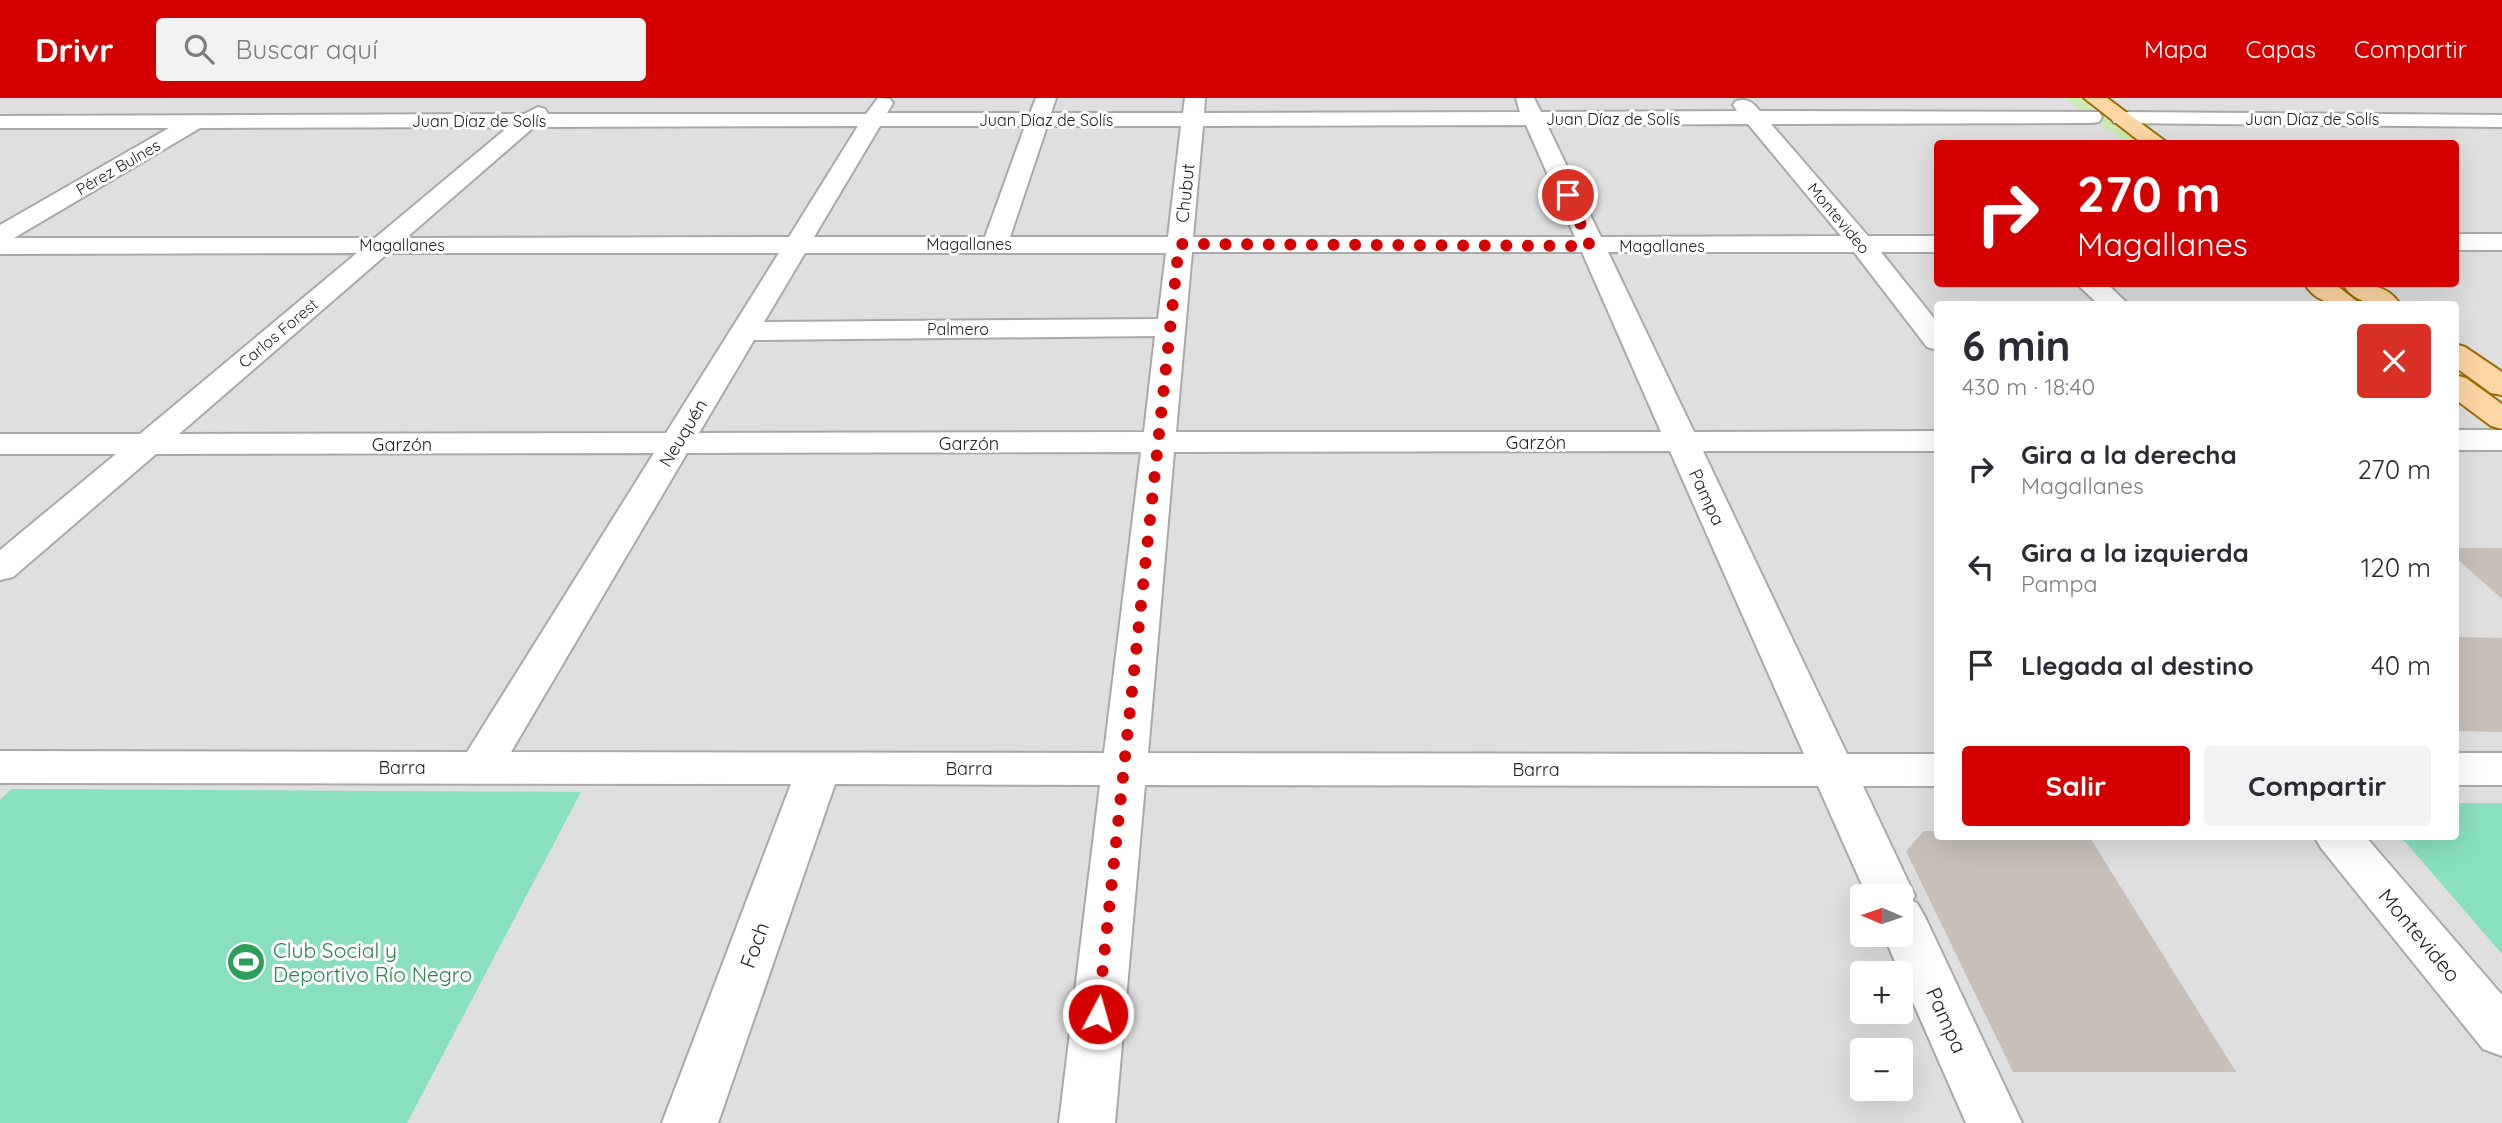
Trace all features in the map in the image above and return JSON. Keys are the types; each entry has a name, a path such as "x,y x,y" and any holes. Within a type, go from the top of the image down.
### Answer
{"main road":[{"path":"2065,98 2122,118 2152,140"},
{"path":"2093,108 2123,140"},
{"path":"2322,287 2342,301"},
{"path":"2360,287 2382,301"},
{"path":"2459,356 2502,386"},
{"path":"2459,387 2502,419"}],"street":[{"name":"Pérez Bulnes","path":"0,236 236,98"},
{"name":"Carlos Forest","path":"0,569 556,98"},
{"path":"696,120 717,98"},
{"name":"Montevideo","path":"1738,98 1862,245 1934,337"},
{"path":"1892,98 1931,135"},
{"path":"2439,98 2496,124"},
{"name":"Juan Díaz de Solís","path":"0,122 696,120 879,109 1357,108 1529,108 1754,118 1913,118 2093,108"},
{"name":"Pampa","path":"1529,108 1590,246 1886,884"},
{"name":"Neuquén","path":"480,767 879,109"},
{"path":"995,244 1042,109"},
{"name":"Chubut","path":"1087,1123 1194,109"},
{"name":"Juan Díaz de Solís","path":"2122,118 2496,124"},
{"path":"2459,242 2502,242"},
{"name":"Magallanes","path":"0,246 1934,244"},
{"path":"2094,287 2111,301"},
{"name":"Palmero","path":"745,331 1171,327"},
{"path":"2459,440 2502,440"},
{"name":"Garzón","path":"0,444 1934,441"},
{"name":"Barra","path":"0,767 1934,770"},
{"name":"Foch","path":"690,1123 819,768"},
{"path":"2459,769 2502,769"},
{"name":"Montevideo","path":"2340,840 2502,1032"},
{"name":"Pampa","path":"1913,945 1994,1123"}],"shaded area":[{"path":"0,98 2502,98 2502,1123 0,1123"}],"green space":[{"path":"2065,98 2094,98 2154,140 2123,140"},
{"name":"Club Social y Deportivo Río Negro","path":"11,789 581,792 407,1123 0,1123 0,800"},
{"path":"2459,803 2502,803 2502,954 2404,840 2459,840"}],"building":[{"path":"2459,548 2502,548 2502,599 2459,561"},
{"path":"2459,637 2502,638 2502,732 2459,731"},
{"path":"1924,831 1934,831 1934,840 2091,840 2236,1072 2013,1072 1906,851"}],"place":[{"name":"Club Social y Deportivo Río Negro","path":"246,962"}],"route":[{"path":"1098,1014 1179,244 1590,246 1568,195"}]}
